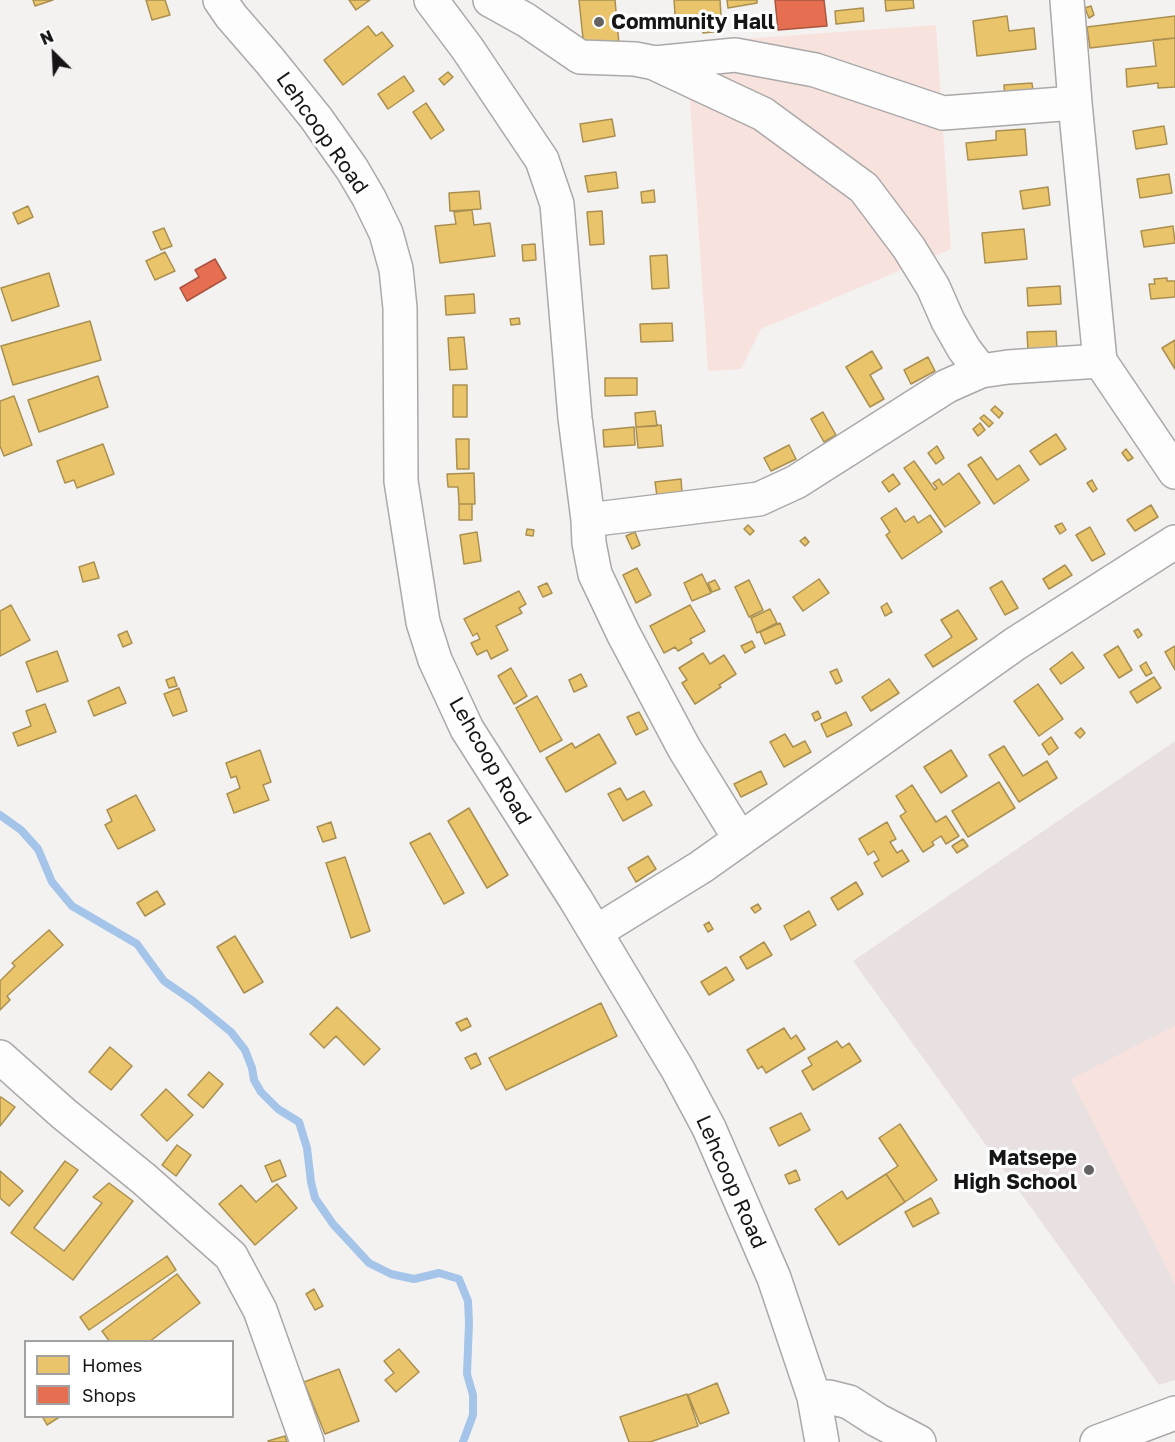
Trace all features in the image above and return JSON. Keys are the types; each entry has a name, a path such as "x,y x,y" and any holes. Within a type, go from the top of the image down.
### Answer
{"street":[{"name":"Lehcoop Road","path":"220,0 316,118 346,160 369,198 386,233 396,269 400,308 401,481 423,622 435,660 467,729 596,932 678,1070 709,1128 774,1278 814,1397 822,1442"},
{"path":"431,0 542,160 557,204 575,418 589,543 595,574 623,633 684,748 740,839"},
{"path":"490,0 526,20 580,57 635,59 655,63 763,114 864,188 909,248 933,287 964,349 981,371"},
{"path":"1067,0 1100,361 1175,472"},
{"path":"655,63 735,55 815,70 943,113 1075,103"},
{"path":"588,520 759,498 796,482 947,386 981,371 1100,361"},
{"path":"596,932 701,867 1015,644 1175,542"},
{"path":"0,1058 144,1179 231,1256 260,1310 308,1442"},
{"path":"814,1397 829,1397 849,1402 919,1442"},
{"path":"1097,1442 1175,1413"}],"shaded area":[{"path":"936,25 951,249 761,329 741,369 708,371 686,43"},
{"name":"Matsepe High School","path":"1175,741 1175,1380 1159,1385 853,961"},
{"path":"1175,1026 1175,1284 1071,1079"}],"building: Homes":[{"path":"33,0 53,0 35,6"},
{"path":"146,0 165,0 170,15 152,20"},
{"path":"349,0 370,0 356,10"},
{"name":"Community Hall","path":"579,0 615,0 619,44 584,48"},
{"path":"674,0 720,0 722,31 703,33 703,25 676,27"},
{"path":"727,0 757,0 757,3 728,8"},
{"path":"885,0 913,0 914,8 886,11"},
{"path":"1091,6 1094,15 1089,18 1085,8"},
{"path":"863,8 864,21 836,24 835,11"},
{"path":"1007,16 1009,31 1034,28 1036,49 977,56 973,21"},
{"path":"1175,16 1175,38 1090,48 1087,27"},
{"path":"368,26 376,36 382,32 393,46 343,85 324,60"},
{"path":"1175,38 1175,87 1158,88 1158,83 1127,87 1126,69 1156,66 1153,40"},
{"path":"448,72 453,77 444,85 439,79"},
{"path":"404,76 414,91 388,109 378,94"},
{"path":"1032,83 1034,97 1005,100 1004,85"},
{"path":"426,103 444,130 431,139 413,112"},
{"path":"612,119 615,136 583,142 580,124"},
{"path":"1164,126 1167,144 1136,149 1133,131"},
{"path":"1025,129 1027,155 968,160 966,143 996,140 996,131"},
{"path":"616,172 618,188 588,192 585,176"},
{"path":"1169,174 1172,193 1140,198 1137,179"},
{"path":"1048,187 1050,205 1023,209 1020,191"},
{"path":"654,190 655,202 642,203 641,192"},
{"path":"479,191 481,209 450,211 449,193"},
{"path":"28,206 33,217 18,224 13,213"},
{"path":"472,210 474,225 490,223 495,256 440,263 435,226 456,224 454,212"},
{"path":"602,211 604,244 590,245 587,212"},
{"path":"1173,226 1175,243 1144,247 1141,231"},
{"path":"164,228 172,246 161,250 153,232"},
{"path":"1024,229 1027,259 985,263 982,233"},
{"path":"535,244 536,260 523,261 522,245"},
{"path":"165,252 175,271 155,280 146,261"},
{"path":"667,255 669,288 652,289 650,256"},
{"path":"49,273 59,306 12,321 1,288"},
{"path":"1167,278 1167,281 1175,281 1175,297 1151,299 1149,284 1155,284 1154,279"},
{"path":"1060,286 1061,304 1028,306 1027,288"},
{"path":"474,294 475,313 446,315 445,296"},
{"path":"519,318 520,324 511,325 510,319"},
{"path":"90,321 101,360 13,385 1,346"},
{"path":"672,323 673,341 641,342 640,324"},
{"path":"1056,331 1057,350 1028,351 1027,332"},
{"path":"464,337 467,369 450,370 448,338"},
{"path":"1175,340 1175,369 1162,348"},
{"path":"872,351 882,368 870,375 884,399 870,407 846,367"},
{"path":"928,357 935,371 911,384 904,370"},
{"path":"98,376 108,407 39,432 28,400"},
{"path":"605,378 637,378 637,395 605,396"},
{"path":"453,385 467,385 467,417 453,417"},
{"path":"14,396 32,445 4,456 0,446 0,401"},
{"path":"995,406 1003,413 999,418 991,410"},
{"path":"655,411 657,426 636,427 635,413"},
{"path":"823,412 836,435 824,442 811,419"},
{"path":"984,415 993,423 989,427 980,418"},
{"path":"980,423 985,430 978,436 973,429"},
{"path":"661,425 663,446 638,448 636,427"},
{"path":"634,427 635,445 604,447 603,430"},
{"path":"1056,434 1066,449 1040,465 1030,451"},
{"path":"456,439 469,439 469,469 457,469"},
{"path":"103,444 114,474 77,488 74,480 65,483 57,461"},
{"path":"789,445 796,459 771,471 764,458"},
{"path":"937,446 944,458 936,464 928,453"},
{"path":"1126,449 1133,458 1128,461 1122,453"},
{"path":"981,457 997,480 1019,465 1029,480 994,504 968,465"},
{"path":"914,461 935,490 937,488 933,483 939,479 943,485 959,473 980,503 945,527 904,468"},
{"path":"474,473 475,504 459,504 458,487 448,487 447,474"},
{"path":"893,474 900,484 889,492 882,482"},
{"path":"681,479 682,493 657,496 655,482"},
{"path":"1092,480 1097,489 1093,492 1087,483"},
{"path":"459,504 472,504 472,520 459,520"},
{"path":"1151,505 1158,517 1135,531 1127,520"},
{"path":"896,508 905,522 914,516 918,523 930,515 942,532 902,559 886,535 890,532 881,518"},
{"path":"1062,523 1066,530 1060,534 1055,526"},
{"path":"748,525 754,531 750,535 744,529"},
{"path":"1090,527 1105,554 1092,561 1076,535"},
{"path":"527,529 534,530 533,536 526,535"},
{"path":"477,532 481,561 464,564 460,535"},
{"path":"635,532 640,545 632,549 626,536"},
{"path":"805,537 809,542 805,546 800,541"},
{"path":"94,562 99,578 83,582 79,567"},
{"path":"1065,565 1072,575 1049,589 1043,579"},
{"path":"637,568 651,595 636,603 623,575"},
{"path":"702,574 711,593 692,601 684,583"},
{"path":"819,579 829,593 803,611 793,597"},
{"path":"715,580 720,589 712,592 708,583"},
{"path":"749,580 763,610 749,617 735,587"},
{"path":"1002,581 1018,608 1005,615 990,588"},
{"path":"547,583 552,593 543,597 538,587"},
{"path":"519,591 526,604 519,608 522,613 496,626 508,650 491,659 487,650 477,655 471,643 480,639 477,633 473,636 464,619"},
{"path":"887,603 892,612 885,616 881,607"},
{"path":"11,605 30,640 0,656 0,611"},
{"path":"690,605 705,631 690,639 692,643 678,651 675,647 664,653 650,626"},
{"path":"770,609 777,623 757,633 751,618"},
{"path":"958,610 977,639 933,667 925,655 952,637 941,620"},
{"path":"780,623 785,635 765,644 760,632"},
{"path":"1138,629 1142,635 1138,638 1134,631"},
{"path":"127,631 132,643 123,647 118,635"},
{"path":"752,641 755,647 745,653 741,646"},
{"path":"1118,646 1132,670 1119,678 1104,655"},
{"path":"1175,646 1175,670 1165,652"},
{"path":"57,651 68,681 37,692 26,662"},
{"path":"1072,652 1084,668 1061,684 1050,669"},
{"path":"703,653 710,664 724,655 736,674 695,704 682,683 687,680 679,668"},
{"path":"1146,662 1152,673 1146,676 1140,666"},
{"path":"511,668 527,696 514,704 498,676"},
{"path":"837,669 842,681 836,684 830,672"},
{"path":"581,674 587,686 574,692 569,680"},
{"path":"174,677 177,686 169,688 166,680"},
{"path":"1154,677 1161,688 1137,703 1130,692"},
{"path":"889,679 899,693 871,711 862,697"},
{"path":"1038,684 1063,719 1039,736 1014,701"},
{"path":"119,687 126,703 94,716 88,701"},
{"path":"179,688 187,711 173,716 164,694"},
{"path":"537,696 562,740 540,752 516,708"},
{"path":"45,704 56,732 18,746 13,733 31,726 26,711"},
{"path":"818,711 821,718 815,721 812,714"},
{"path":"639,712 648,729 636,735 627,717"},
{"path":"846,712 852,725 827,737 821,724"},
{"path":"1081,728 1085,733 1080,738 1075,733"},
{"path":"599,734 616,763 566,792 546,758 572,743 575,748"},
{"path":"785,734 793,747 805,741 811,752 784,767 770,742"},
{"path":"1051,737 1058,748 1049,755 1042,744"},
{"path":"1004,746 1023,776 1047,761 1057,778 1019,802 989,755"},
{"path":"260,750 271,782 263,785 269,800 234,813 227,794 240,788 236,776 231,778 226,763"},
{"path":"951,750 967,776 941,793 924,767"},
{"path":"761,771 767,784 741,797 734,784"},
{"path":"999,782 1015,808 968,837 952,811"},
{"path":"912,785 936,822 946,816 959,836 946,844 941,836 932,842 934,845 923,852 900,816 906,812 896,796"},
{"path":"620,788 627,800 644,791 652,805 623,821 608,794"},
{"path":"136,795 155,830 118,849 105,825 112,821 107,810"},
{"path":"469,808 508,875 487,888 448,821"},
{"path":"331,822 336,838 323,842 317,827"},
{"path":"887,822 896,839 890,842 897,853 902,850 909,861 882,877 874,863 879,860 874,851 868,855 859,839"},
{"path":"430,833 464,893 444,904 410,843"},
{"path":"963,839 968,846 957,853 952,846"},
{"path":"648,856 656,869 636,882 628,868"},
{"path":"345,857 370,931 351,938 326,863"},
{"path":"856,882 863,894 838,910 831,898"},
{"path":"157,891 165,904 145,916 137,903"},
{"path":"758,904 761,909 755,913 751,908"},
{"path":"809,911 816,925 791,940 784,926"},
{"path":"709,922 713,929 708,932 704,925"},
{"path":"49,930 63,945 7,996 10,1000 0,1010 0,981 15,966 12,963"},
{"path":"235,936 263,982 244,993 217,947"},
{"path":"764,942 772,955 747,969 740,957"},
{"path":"726,967 734,980 709,995 701,982"},
{"path":"601,1003 617,1036 506,1090 489,1058"},
{"path":"337,1007 380,1049 364,1065 336,1036 324,1048 310,1034"},
{"path":"467,1018 471,1026 461,1031 456,1023"},
{"path":"784,1028 791,1039 796,1035 805,1049 766,1073 762,1066 758,1069 747,1050"},
{"path":"837,1041 842,1048 849,1043 861,1061 813,1090 802,1071 812,1065 808,1058"},
{"path":"110,1047 132,1066 111,1090 89,1072"},
{"path":"476,1053 481,1064 471,1069 465,1058"},
{"path":"209,1072 223,1084 203,1108 188,1095"},
{"path":"166,1089 193,1115 167,1141 141,1115"},
{"path":"0,1098 15,1107 0,1126"},
{"path":"801,1113 810,1130 779,1146 770,1128"},
{"path":"900,1124 937,1180 905,1202 886,1174 898,1166 879,1138"},
{"path":"177,1145 191,1155 176,1176 162,1165"},
{"path":"280,1160 286,1176 272,1182 265,1166"},
{"path":"65,1161 78,1170 34,1228 64,1251 102,1203 93,1197 109,1183 133,1201 73,1280 11,1233"},
{"path":"796,1170 800,1180 789,1184 785,1175"},
{"path":"0,1171 23,1191 9,1206 0,1198"},
{"path":"886,1174 905,1202 839,1245 815,1209 842,1191 847,1199"},
{"path":"277,1184 297,1208 255,1245 219,1204 241,1185 256,1202"},
{"path":"931,1198 939,1213 913,1227 905,1212"},
{"path":"167,1256 176,1270 89,1330 80,1317"},
{"path":"177,1274 200,1303 152,1340 109,1340 102,1331"},
{"path":"314,1289 323,1306 315,1310 306,1294"},
{"path":"399,1349 419,1372 396,1392 385,1380 394,1373 384,1361"},
{"path":"339,1369 359,1421 325,1434 304,1382"},
{"path":"717,1383 729,1413 700,1424 688,1395"},
{"path":"687,1394 698,1426 650,1442 629,1442 620,1417"},
{"path":"43,1418 58,1418 47,1425"},
{"path":"285,1436 287,1442 268,1441"}],"building: Shops":[{"path":"775,0 824,0 827,26 778,30"},
{"path":"215,259 226,278 187,301 180,288 199,277 195,270"}],"waterway":[{"path":"0,815 21,830 38,849 52,882 72,906 137,944 164,981 231,1032 245,1050 254,1080 261,1092 278,1109 299,1122 307,1148 315,1198 333,1224 369,1263 391,1274 414,1279 439,1273 459,1279 468,1301 467,1374 473,1395 473,1415 463,1442"}],"place":[{"name":"Community Hall","path":"599,22"},
{"name":"Matsepe High School","path":"1089,1170"}]}
